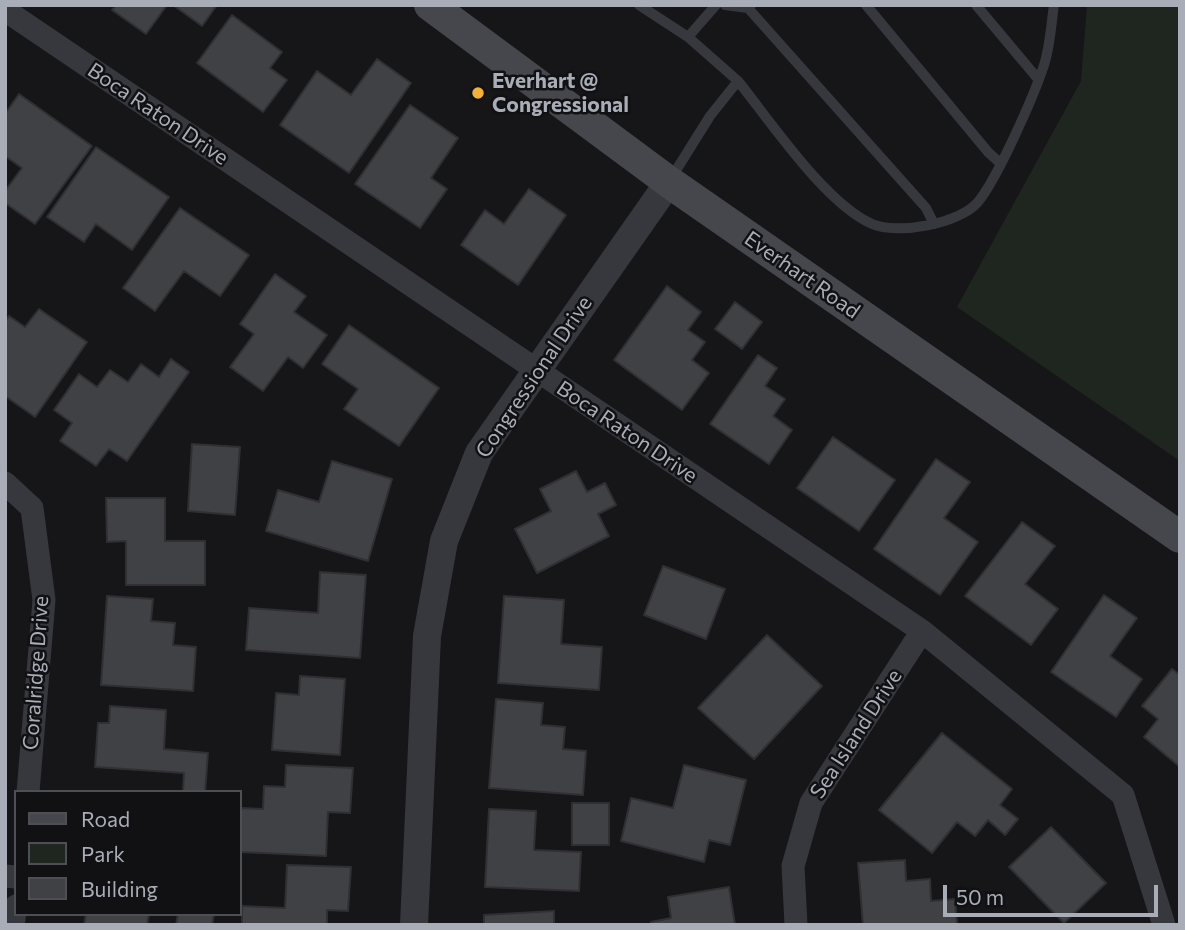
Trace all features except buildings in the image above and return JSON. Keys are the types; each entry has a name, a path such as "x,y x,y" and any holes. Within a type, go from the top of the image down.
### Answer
{"main road":[{"name":"Everhart Road","path":"430,5 669,182 1180,537"}],"street":[{"name":"Boca Raton Drive","path":"5,10 922,631 1123,795 1164,925"},
{"name":"Congressional Drive","path":"414,925 427,636 444,541 479,453 669,182"},
{"name":"Coralridge Drive","path":"5,483 32,508 44,600 28,790"},
{"name":"Sea Island Drive","path":"796,925 793,866 811,803 922,631"}],"lane":[{"path":"639,5 688,37 738,81 814,175 846,208 873,224 902,229 934,224 977,204 1000,163 1044,67 1054,5"},
{"path":"688,37 716,5"},
{"path":"725,5 750,6 926,208 934,224"},
{"path":"866,5 1000,163"},
{"path":"976,5 1038,79"},
{"path":"669,182 710,116 738,81"}],"green space":[{"path":"1087,5 1180,5 1180,461 957,307 1081,81"}],"place":[{"name":"Everhart @ Congressional","path":"478,93"}]}
